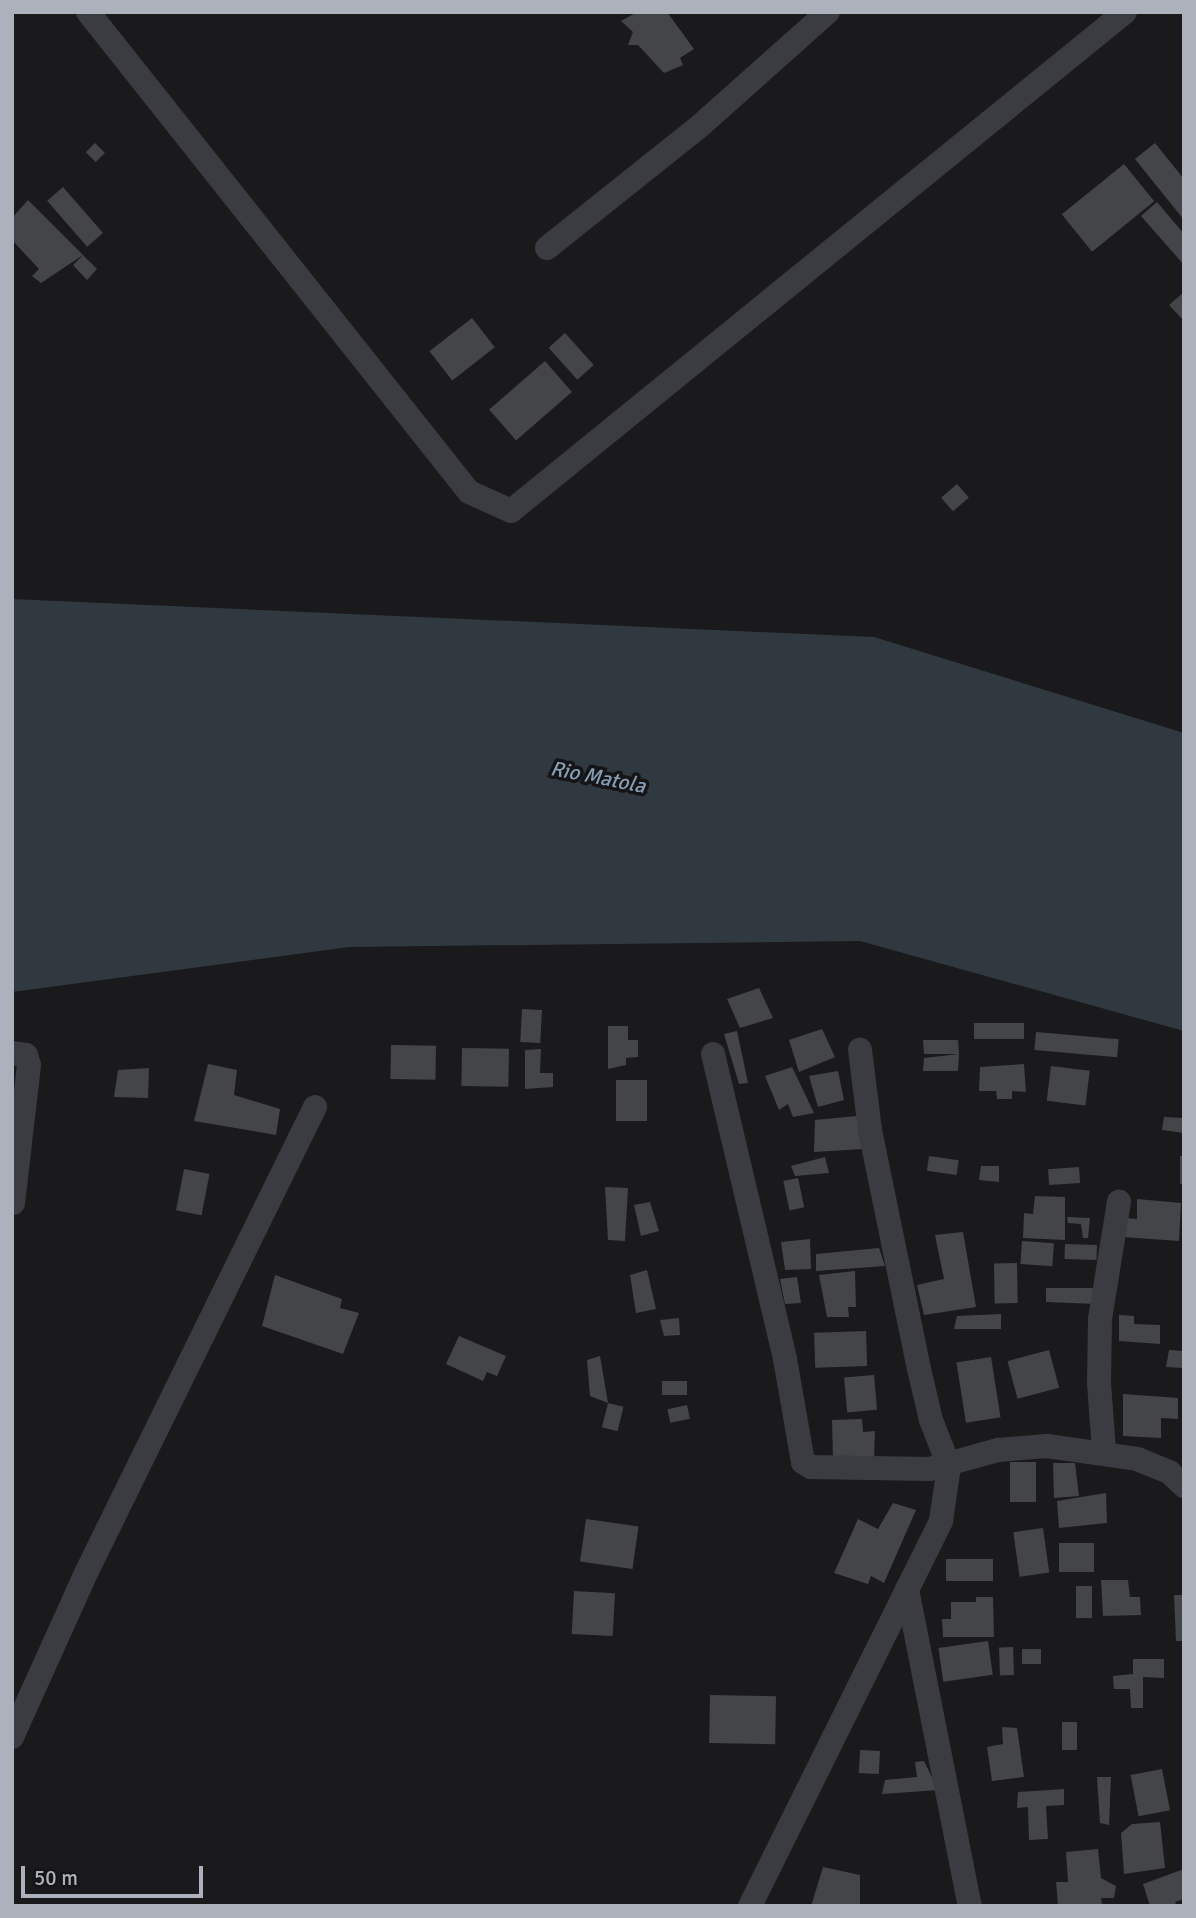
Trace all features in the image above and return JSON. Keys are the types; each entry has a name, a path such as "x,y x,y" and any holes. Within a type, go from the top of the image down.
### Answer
{"street":[{"path":"88,12 469,492 511,511 1125,12"},
{"path":"547,248 701,125 828,12"},
{"path":"750,1906 941,1521 949,1466 931,1420 919,1368 870,1130 860,1050"},
{"path":"12,1053 26,1055 29,1065 13,1203"},
{"path":"713,1054 785,1359 799,1455 811,1467 949,1466 998,1450 1047,1446 1104,1451 1154,1464 1184,1486"},
{"path":"12,1737 87,1571 315,1107"},
{"path":"1104,1451 1099,1383 1100,1319 1119,1202"},
{"path":"907,1589 970,1906"}],"water":[{"name":"Rio Matola","path":"12,599 874,637 1184,733 1184,1031 860,941 349,947 12,992"}],"building":[{"path":"637,12 667,12 694,49 680,58 683,65 664,73 638,45 628,45 633,32 621,21"},
{"path":"95,143 105,153 96,162 86,152"},
{"path":"1155,143 1184,179 1184,220 1135,159"},
{"path":"1124,164 1154,201 1092,252 1062,214"},
{"path":"63,187 103,233 87,247 47,201"},
{"path":"28,200 83,255 41,283 32,276 39,269 12,240 12,218"},
{"path":"1157,202 1184,234 1184,265 1141,216"},
{"path":"83,255 97,269 87,280 73,265"},
{"path":"1184,292 1184,321 1169,305"},
{"path":"472,318 495,347 452,380 429,351"},
{"path":"565,333 594,365 577,380 549,348"},
{"path":"545,361 572,392 516,440 489,410"},
{"path":"957,484 969,498 953,511 941,498"},
{"path":"759,988 773,1018 740,1028 727,999"},
{"path":"522,1009 542,1010 540,1043 520,1042"},
{"path":"974,1023 1024,1023 1024,1039 974,1039"},
{"path":"608,1026 628,1026 628,1040 638,1040 638,1057 626,1058 626,1065 608,1069"},
{"path":"822,1029 835,1057 799,1072 789,1040"},
{"path":"737,1031 748,1083 739,1084 724,1034"},
{"path":"1036,1032 1119,1039 1117,1057 1034,1050"},
{"path":"923,1040 958,1040 959,1054 924,1054"},
{"path":"391,1045 436,1046 435,1080 390,1079"},
{"path":"462,1048 509,1049 508,1087 461,1086"},
{"path":"541,1049 540,1073 553,1073 553,1087 525,1089 525,1050"},
{"path":"959,1054 958,1071 923,1071 924,1058"},
{"path":"208,1064 237,1070 234,1095 280,1109 276,1135 194,1121"},
{"path":"1024,1064 1026,1092 1012,1091 1012,1099 997,1099 996,1091 979,1091 980,1067"},
{"path":"1051,1066 1090,1071 1085,1105 1047,1101"},
{"path":"792,1067 814,1113 793,1117 788,1104 779,1110 765,1076"},
{"path":"149,1068 148,1098 114,1097 118,1070"},
{"path":"838,1071 844,1100 818,1107 809,1076"},
{"path":"616,1080 647,1080 647,1121 616,1121"},
{"path":"857,1116 863,1149 814,1152 815,1120"},
{"path":"1164,1117 1184,1118 1184,1133 1162,1130"},
{"path":"929,1156 959,1160 957,1175 927,1171"},
{"path":"1180,1156 1184,1156 1184,1184 1180,1184"},
{"path":"825,1157 829,1173 795,1176 791,1166"},
{"path":"981,1166 999,1166 999,1182 979,1180"},
{"path":"1079,1167 1080,1183 1049,1185 1048,1169"},
{"path":"184,1169 210,1174 202,1215 176,1210"},
{"path":"798,1178 804,1207 790,1210 783,1181"},
{"path":"605,1187 628,1188 625,1241 608,1240"},
{"path":"1035,1196 1065,1197 1065,1240 1023,1238 1024,1213 1033,1214"},
{"path":"1137,1199 1181,1203 1179,1241 1123,1237 1124,1218 1137,1219"},
{"path":"650,1202 659,1231 641,1236 634,1205"},
{"path":"1067,1217 1090,1218 1088,1238 1083,1238 1081,1224 1068,1223"},
{"path":"963,1232 976,1307 924,1315 917,1285 944,1279 935,1235"},
{"path":"810,1239 811,1269 785,1270 781,1242"},
{"path":"1022,1241 1054,1243 1052,1266 1020,1264"},
{"path":"1065,1244 1097,1245 1096,1260 1064,1259"},
{"path":"879,1248 885,1266 816,1271 816,1254"},
{"path":"994,1263 1017,1263 1018,1303 995,1303"},
{"path":"647,1270 656,1309 636,1313 630,1275"},
{"path":"855,1271 856,1307 848,1307 849,1317 827,1317 819,1275"},
{"path":"275,1275 342,1299 340,1308 359,1313 343,1354 262,1326"},
{"path":"797,1277 801,1303 785,1304 780,1279"},
{"path":"1046,1288 1095,1288 1096,1304 1046,1302"},
{"path":"1001,1314 1001,1329 954,1329 957,1316"},
{"path":"1119,1315 1134,1316 1134,1324 1160,1325 1160,1344 1119,1341"},
{"path":"679,1318 680,1335 664,1336 660,1320"},
{"path":"866,1331 867,1366 815,1368 814,1333"},
{"path":"459,1336 506,1356 497,1376 487,1372 483,1381 446,1364"},
{"path":"1049,1350 1059,1388 1018,1399 1007,1361"},
{"path":"1169,1350 1184,1351 1184,1368 1166,1367"},
{"path":"600,1356 608,1403 590,1396 587,1360"},
{"path":"991,1357 1001,1417 966,1423 956,1362"},
{"path":"874,1375 877,1410 847,1412 844,1378"},
{"path":"662,1381 687,1381 687,1395 662,1395"},
{"path":"1123,1394 1178,1398 1178,1419 1161,1418 1161,1438 1123,1436"},
{"path":"608,1403 624,1407 617,1431 602,1427"},
{"path":"687,1405 690,1419 670,1423 667,1409"},
{"path":"862,1419 863,1432 875,1431 874,1461 833,1460 832,1420"},
{"path":"1010,1462 1036,1462 1036,1502 1010,1502"},
{"path":"1053,1463 1075,1463 1079,1496 1054,1498"},
{"path":"1106,1493 1107,1523 1059,1528 1057,1501"},
{"path":"893,1503 916,1510 884,1583 871,1576 868,1584 834,1573 858,1519 878,1529"},
{"path":"586,1519 638,1526 632,1569 580,1562"},
{"path":"1043,1528 1049,1573 1020,1577 1013,1532"},
{"path":"1059,1543 1094,1543 1094,1572 1059,1572"},
{"path":"946,1559 993,1559 993,1581 946,1581"},
{"path":"1101,1580 1128,1580 1130,1597 1140,1597 1141,1615 1103,1616"},
{"path":"1076,1586 1092,1586 1092,1618 1076,1618"},
{"path":"574,1591 615,1593 613,1636 572,1634"},
{"path":"1174,1595 1184,1595 1184,1641 1176,1641"},
{"path":"976,1597 993,1597 994,1637 943,1637 942,1619 951,1619 951,1602 976,1602"},
{"path":"988,1641 993,1675 943,1682 938,1648"},
{"path":"999,1647 1013,1647 1014,1675 1000,1675"},
{"path":"1022,1649 1041,1649 1041,1664 1022,1664"},
{"path":"1133,1659 1164,1659 1164,1678 1143,1677 1143,1708 1131,1708 1130,1689 1114,1689 1113,1676 1133,1674"},
{"path":"710,1695 776,1696 775,1744 709,1743"},
{"path":"1062,1722 1077,1722 1077,1750 1062,1750"},
{"path":"1002,1727 1017,1728 1024,1777 992,1781 987,1747 1003,1744"},
{"path":"860,1750 880,1751 879,1774 859,1773"},
{"path":"924,1761 938,1790 882,1794 885,1780 917,1777 915,1762"},
{"path":"1162,1769 1170,1810 1139,1816 1131,1775"},
{"path":"1097,1777 1111,1777 1109,1825 1100,1823"},
{"path":"1064,1789 1064,1805 1046,1806 1048,1839 1029,1840 1028,1807 1017,1808 1018,1792"},
{"path":"1160,1822 1165,1868 1124,1874 1121,1833 1132,1824"},
{"path":"1098,1849 1101,1878 1116,1886 1114,1898 1101,1898 1102,1906 1058,1905 1056,1882 1068,1882 1066,1852"},
{"path":"823,1867 860,1875 860,1906 811,1906"},
{"path":"1184,1869 1184,1899 1175,1902 1177,1906 1150,1906 1143,1884"}]}
